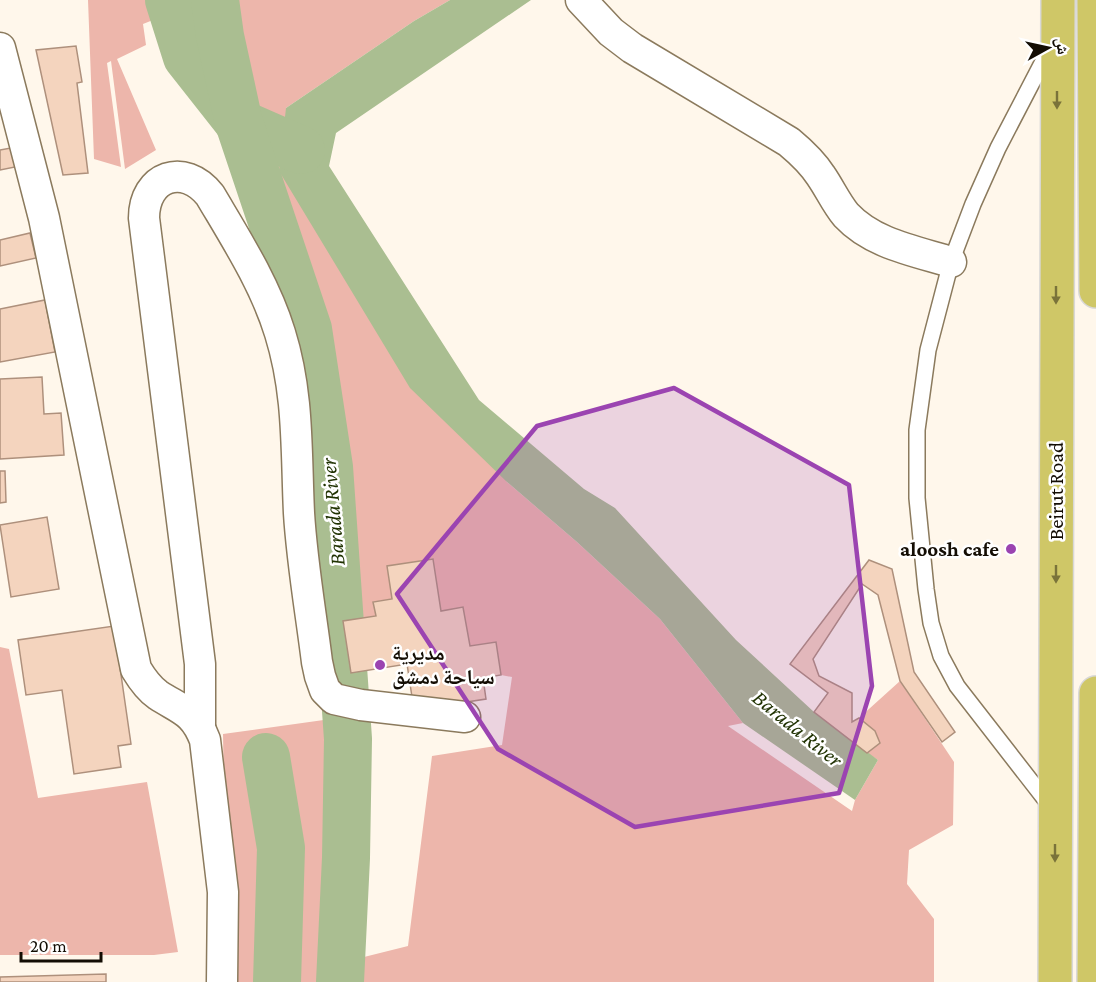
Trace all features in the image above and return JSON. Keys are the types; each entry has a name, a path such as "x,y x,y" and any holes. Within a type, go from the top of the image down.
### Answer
{"main road":[{"name":"Beirut Road","path":"1055,982 1058,0"},
{"path":"1094,0 1096,291"},
{"path":"1094,982 1096,693"}],"street":[{"path":"581,0 611,32 632,48 789,142 820,174 836,202 862,229 885,242 951,262"},
{"path":"1,57 44,218 136,669 152,690 185,710 200,727 205,740 223,892 222,982"},
{"path":"200,727 200,664 144,218 144,206 148,194 156,184 167,178 179,176 192,178 203,185 210,195 263,289 279,332 291,375 297,421 300,516 317,662 325,690 348,702 465,717"}],"lane":[{"path":"1055,812 957,686 941,656 931,623 917,498 916,430 928,350 951,262 998,148 1058,33"}],"highlighted area":[{"path":"674,388 849,485 872,686 839,793 635,827 498,749 397,594 537,426"}],"shaded area":[{"path":"88,0 160,0 158,18 143,24 146,45 117,59 156,150 125,169 111,61 107,63 121,167 94,159"},
{"path":"228,0 450,0 414,21 286,108 507,482 577,542 660,619 743,723 728,726 852,811 855,800 878,760 867,753 880,743 875,731 859,718 900,681 954,762 953,825 909,850 907,884 934,919 934,982 360,982 364,957 408,946 432,756 502,745 512,677 501,675 496,642 470,646 463,608 441,611 432,559 387,566 392,599 373,602 376,616 343,621 342,489 325,323 266,173"},
{"path":"0,647 9,649 38,798 147,782 178,952 154,955 0,955"},
{"path":"338,718 330,982 227,982 223,734"}],"water":[{"path":"450,0 531,0 336,133 329,166 479,400 584,489 615,508 736,640 814,712 878,760 855,800 743,723 660,619 577,542 507,482 410,388 279,171 286,108 414,21"}],"building":[{"path":"76,46 82,82 77,83 88,173 63,175 36,50"},
{"path":"16,147 20,166 0,170 0,150"},
{"path":"30,233 36,258 0,266 0,240"},
{"path":"45,300 55,352 0,362 0,309"},
{"path":"42,377 44,414 61,413 64,455 0,459 0,379"},
{"path":"0,471 5,471 6,502 0,503"},
{"path":"47,517 59,589 11,597 0,525"},
{"path":"433,559 441,611 463,607 470,646 496,642 501,675 483,678 486,699 414,710 407,664 351,673 343,621 376,616 373,602 392,599 387,566"},
{"path":"869,560 892,569 914,672 955,732 942,742 900,681 878,595 862,584 813,659 819,676 852,693 852,722 859,718 875,731 880,743 867,753 814,712 828,693 790,664"},
{"path":"114,626 131,744 118,746 121,767 74,774 62,690 26,695 18,640"},
{"path":"106,974 106,982 0,982 0,977"}],"waterway":[{"path":"169,0 187,57 239,123 301,150"},
{"name":"Barada River","path":"215,0 220,36 239,123 308,329 329,467 348,739 346,858 340,982"},
{"path":"266,757 281,848 277,982"}],"place":[{"name":"aloosh cafe","path":"1011,549"},
{"name":"مديرية سياحة دمشق","path":"380,665"}]}
